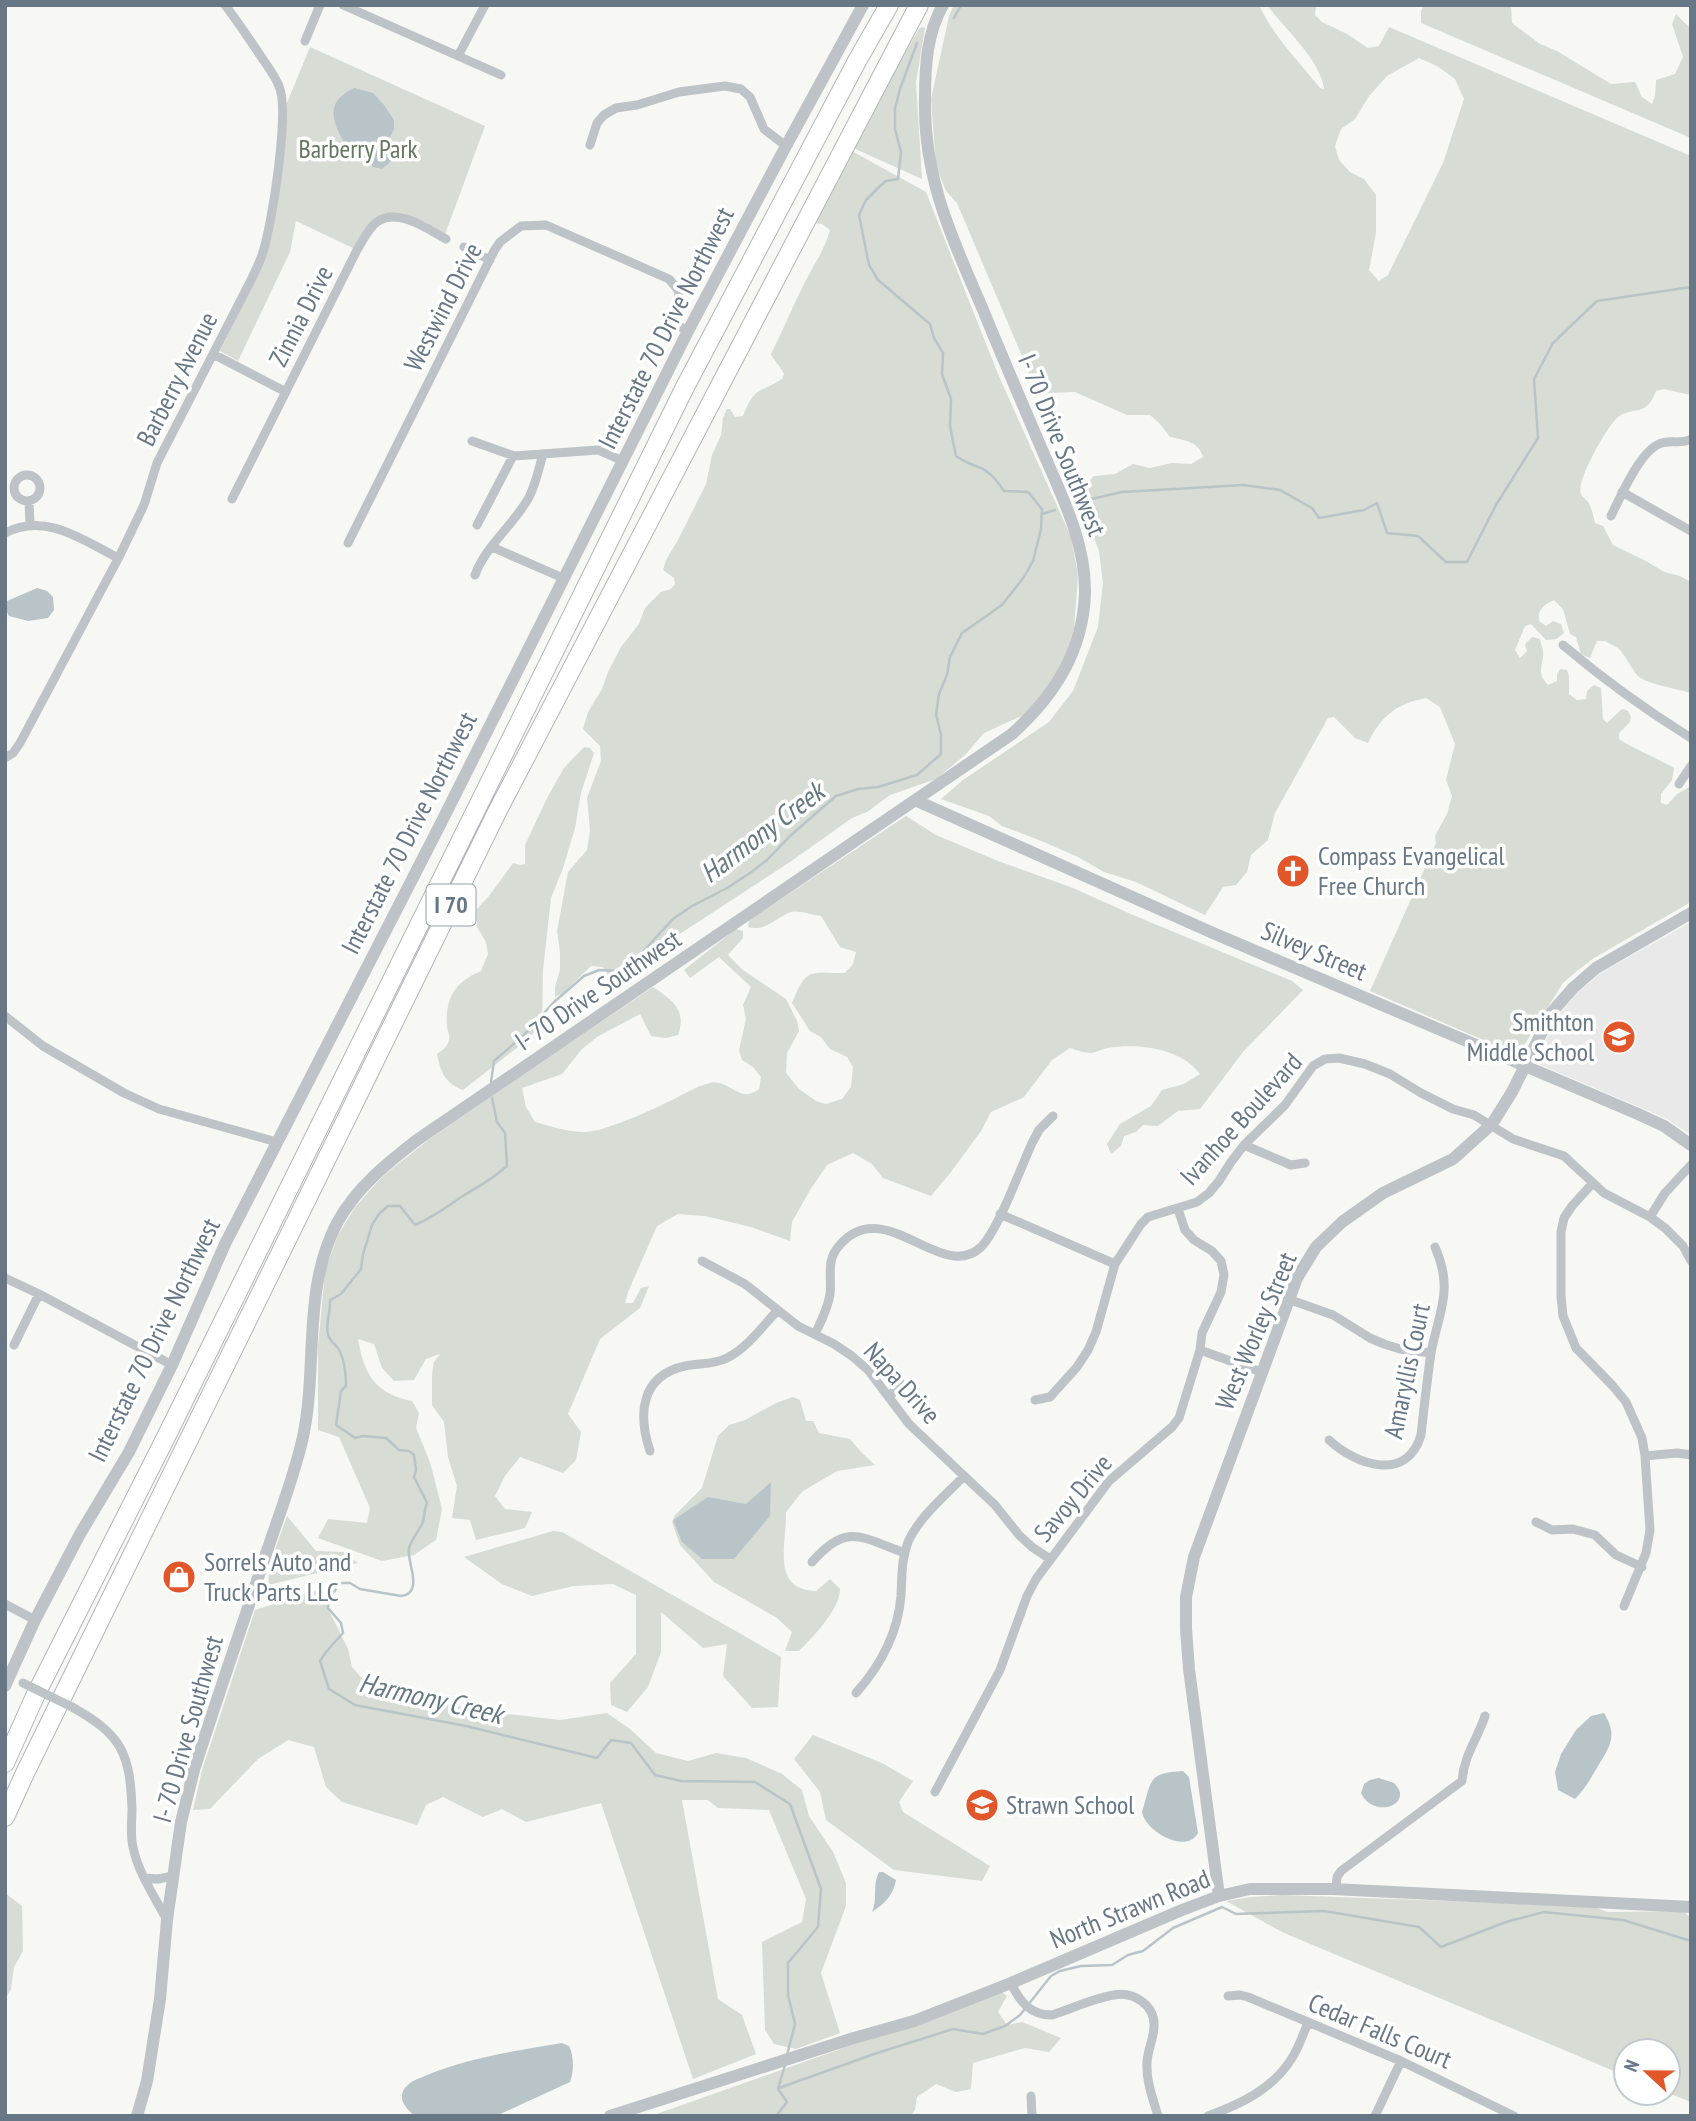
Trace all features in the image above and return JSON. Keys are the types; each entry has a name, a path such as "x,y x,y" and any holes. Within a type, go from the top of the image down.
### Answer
{"highway":[{"name":"I 70","path":"5,1763 36,1694 164,1441 679,399 889,5"},
{"name":"I 70","path":"5,1816 492,822 919,5"}],"street":[{"name":"Barberry Avenue","path":"5,758 13,753 20,743 118,558 144,505 158,463 263,253 273,206 282,96 279,85 225,5"},
{"path":"305,41 320,5"},
{"path":"343,5 501,75"},
{"path":"458,56 485,5"},
{"name":"I- 70 Drive Southwest","path":"137,2116 147,2081 160,1999 167,1920 181,1822 194,1770 293,1475 303,1437 317,1280 326,1248 337,1223 356,1194 381,1168 417,1140 1012,734 1037,711 1059,681 1073,652 1080,630 1085,594 1079,542 942,212 928,162 924,124 925,74 930,35 943,5"},
{"name":"Interstate 70 Drive Northwest","path":"8,1681 35,1620 80,1534 129,1452 172,1365 225,1244 276,1142 440,825 688,331 858,7"},
{"path":"590,145 597,123 616,108 637,105 679,92 725,86 741,89 750,97 764,129 786,146"},
{"name":"Zinnia Drive","path":"232,499 357,250 373,226 379,220 402,218 446,239"},
{"name":"Westwind Drive","path":"348,543 490,260 500,242 521,226 546,225 669,279 679,292 670,321 688,331"},
{"path":"464,247 490,260"},
{"path":"213,354 286,392"},
{"path":"1611,516 1646,453 1661,442 1686,442 1691,439"},
{"path":"472,441 513,456 598,450 623,461"},
{"path":"475,575 486,552 499,540 530,496 543,454"},
{"path":"477,525 513,456"},
{"path":"1622,492 1691,531"},
{"path":"29,501 30,525"},
{"path":"5,533 30,525 55,527 118,558"},
{"path":"492,547 564,578"},
{"path":"1563,645 1598,675 1691,738"},
{"path":"1679,784 1691,766"},
{"name":"Silvey Street","path":"917,800 1213,933 1664,1126 1691,1145"},
{"name":"West Worley Street","path":"1219,1896 1189,1669 1186,1597 1194,1557 1297,1278 1316,1247 1342,1222 1383,1194 1453,1159 1492,1124 1552,1012 1573,988 1596,968 1691,913"},
{"path":"5,1016 43,1046 159,1110 276,1142"},
{"name":"Ivanhoe Boulevard","path":"1035,1400 1050,1397 1077,1367 1088,1350 1103,1310 1115,1264 1141,1224 1148,1217 1197,1202 1209,1193 1244,1145 1284,1105 1313,1066 1325,1059 1339,1058 1365,1064 1390,1074 1453,1109 1492,1124"},
{"path":"815,1334 830,1294 831,1260 836,1249 845,1240 870,1229 883,1229 950,1256 963,1257 972,1254 989,1238 1032,1143 1039,1130 1053,1116"},
{"path":"1492,1124 1519,1142 1564,1156 1575,1164 1592,1184 1665,1228 1683,1246 1691,1261"},
{"path":"1244,1145 1291,1165 1305,1163"},
{"path":"1650,1217 1665,1193 1691,1165"},
{"path":"1592,1184 1564,1218 1561,1232 1563,1316 1576,1348 1626,1402 1642,1437 1650,1530 1642,1567 1624,1606"},
{"name":"Savoy Drive","path":"935,1793 987,1698 1027,1597 1049,1559 1085,1516 1109,1481 1179,1418 1200,1350 1202,1333 1221,1292 1224,1275 1221,1261 1185,1230 1178,1209"},
{"path":"1000,1214 1115,1264"},
{"name":"Amaryllis Court","path":"1329,1440 1339,1450 1377,1465 1401,1463 1417,1448 1431,1353 1445,1288 1441,1261 1435,1247"},
{"name":"Napa Drive","path":"702,1261 745,1284 798,1326 852,1356 872,1375 909,1424 995,1505 1019,1535 1049,1559"},
{"path":"5,1278 172,1365"},
{"path":"14,1345 39,1294"},
{"path":"1288,1299 1333,1315 1384,1344 1431,1353"},
{"path":"650,1451 643,1432 642,1412 646,1395 658,1379 672,1369 724,1360 740,1351 777,1311"},
{"path":"1200,1350 1261,1372"},
{"path":"872,1375 882,1369 892,1369 898,1374 900,1384 889,1397"},
{"path":"1645,1456 1677,1453 1691,1455"},
{"path":"856,1693 876,1669 893,1633 901,1600 902,1568 911,1536 964,1476"},
{"path":"1536,1522 1552,1530 1573,1529 1595,1535 1616,1555 1642,1567"},
{"path":"812,1562 826,1546 849,1535 859,1536 905,1553"},
{"path":"5,1604 35,1620"},
{"path":"8,1681 23,1683 72,1706 105,1728 120,1744 129,1765 132,1845 145,1878 167,1920"},
{"path":"1336,1889 1337,1877 1341,1871 1462,1781 1468,1753 1485,1716"},
{"path":"145,1878 173,1876"},
{"name":"North Strawn Road","path":"610,2116 914,2021 1012,1983 1182,1910 1219,1896 1250,1889 1336,1889 1691,1907"},
{"path":"1012,1983 1025,2006 1044,2015 1052,2015 1115,1994 1132,1996 1143,2001 1152,2012 1154,2025 1146,2061 1148,2081 1158,2116"},
{"name":"Cedar Falls Court","path":"1228,1996 1248,1997 1401,2061 1514,2116"},
{"path":"1208,2116 1235,2106 1259,2093 1273,2081 1292,2059 1308,2023"},
{"path":"1376,2116 1401,2061"},
{"path":"1031,2096 1032,2116"}],"shaded area":[{"path":"354,88 373,93 394,120 394,129 388,142 390,162 382,169 373,167 365,159 351,152 336,125 334,106"},
{"path":"37,588 47,591 53,597 54,610 48,618 28,621 9,616 5,609 7,601"},
{"name":"Smithton Middle School","path":"1691,922 1691,1135 1665,1118 1541,1065 1538,1056 1557,1018 1576,994 1602,972"},
{"path":"771,1482 770,1516 734,1559 702,1559 682,1542 673,1520 708,1497 746,1504"},
{"path":"1604,1713 1611,1728 1609,1747 1588,1783 1575,1799 1558,1790 1555,1772 1561,1754 1576,1730 1591,1716"},
{"path":"1183,1771 1189,1777 1198,1833 1185,1842 1158,1833 1150,1826 1142,1812 1150,1785 1157,1776"},
{"path":"1379,1778 1394,1783 1399,1790 1399,1798 1391,1806 1372,1805 1361,1793 1364,1784"},
{"path":"879,1872 896,1880 888,1899 872,1912 876,1882"},
{"path":"562,2043 569,2046 572,2054 570,2082 496,2116 415,2116 403,2102 404,2089 417,2079 493,2055"}],"green space":[{"path":"954,5 1259,5 1279,39 1320,88 1324,89 1309,56 1267,5 1316,5 1315,15 1322,22 1368,48 1379,46 1389,27 1691,156 1691,395 1664,389 1656,391 1644,408 1618,417 1594,454 1580,488 1595,523 1603,526 1613,545 1664,572 1691,582 1691,693 1642,679 1619,649 1605,641 1597,641 1590,658 1581,654 1576,637 1570,634 1563,609 1554,600 1542,608 1539,621 1546,626 1553,621 1561,624 1564,633 1556,639 1546,640 1531,624 1525,626 1515,650 1520,658 1527,651 1525,644 1532,637 1540,639 1543,655 1541,675 1548,685 1557,681 1560,669 1567,670 1569,694 1577,700 1586,699 1587,691 1594,685 1601,688 1603,719 1607,723 1622,709 1628,711 1630,722 1619,733 1619,739 1674,768 1672,780 1661,794 1661,803 1667,805 1677,794 1691,786 1691,902 1594,958 1563,983 1518,1055 1370,991 1436,843 1435,836 1447,814 1452,796 1446,780 1455,744 1440,707 1426,698 1406,704 1384,718 1368,743 1355,738 1334,717 1328,718 1275,813 1268,840 1251,855 1247,872 1236,885 1223,887 1205,915 1136,882 1104,872 1078,857 1002,826 989,816 941,799 963,780 1049,722 1073,691 1098,627 1103,583 1099,551 1077,493 1094,476 1115,474 1133,464 1150,468 1172,463 1191,464 1203,457 1195,445 1170,437 1150,415 1127,415 1075,392 1048,393 1030,375 957,203 946,191 936,166 931,99 949,16","holes":["1419,58 1437,66 1455,79 1464,99 1443,163 1388,275 1379,281 1369,270 1376,233 1376,195 1364,179 1350,172 1339,160 1335,146 1341,129 1355,119 1369,96 1387,76"]},
{"path":"1424,5 1511,5 1512,23 1540,44 1557,51 1611,84 1635,82 1642,97 1652,104 1656,80 1675,74 1683,57 1672,24 1676,14 1691,29 1691,138 1421,23"},
{"path":"922,27 925,28 916,82 922,179 851,147"},
{"name":"Barberry Park","path":"310,47 485,126 444,237 415,223 379,220 357,250 296,221 290,252 238,361 220,351 257,276 272,235 287,103"},
{"path":"850,150 926,192 998,374 1071,537 1078,575 1074,629 1064,663 1028,713 984,733 965,755 936,779 890,795 867,812 852,818 669,941 618,983 613,983 603,967 591,966 563,993 555,997 560,970 557,931 568,872 587,850 590,830 587,798 601,761 600,746 583,729 588,712 621,647 639,624 645,608 661,592 671,589 675,584 674,578 663,570 706,484 727,409 730,409 735,417 743,416 754,395 782,379 784,374 771,354 828,237 830,230 822,224 814,223"},
{"path":"584,747 590,748 594,753 581,793 575,828 551,898 543,970 542,1024 527,1040 463,1090 445,1077 437,1054 449,1041 447,1017 453,992 464,980 481,971 488,954 486,942 477,927 477,909 513,863 525,864 525,845 547,798 564,768"},
{"path":"906,816 936,835 1073,888 1292,981 1303,990 1243,1052 1200,1109 1178,1111 1158,1126 1143,1125 1136,1132 1124,1136 1121,1146 1111,1154 1107,1144 1120,1124 1151,1106 1162,1090 1184,1084 1200,1074 1192,1065 1170,1053 1145,1047 1106,1048 1091,1053 1070,1048 1052,1060 1024,1097 991,1112 981,1131 931,1196 883,1178 872,1164 853,1153 827,1165 792,1222 790,1241 751,1227 705,1216 678,1214 657,1226 625,1303 633,1303 641,1288 649,1286 640,1308 600,1339 568,1414 581,1432 576,1460 563,1473 520,1457 505,1476 495,1496 505,1509 532,1512 525,1528 476,1540 470,1520 452,1518 457,1486 448,1457 444,1422 432,1405 432,1374 434,1362 440,1354 426,1359 414,1380 394,1381 382,1368 374,1344 358,1339 364,1362 373,1380 389,1393 412,1401 419,1413 416,1428 430,1462 442,1509 436,1540 414,1555 382,1561 318,1538 328,1519 367,1523 370,1508 339,1437 318,1430 318,1347 325,1271 338,1235 355,1207 383,1176 427,1141 653,987 676,1006 681,1018 678,1035 666,1038 651,1036 640,1014 597,1037 582,1049 562,1074 522,1088 526,1107 535,1122 572,1131 591,1131 627,1120 710,1083 724,1085 746,1094 759,1089 761,1077 753,1067 742,1060 739,1050 746,1019 743,1005 751,987 719,957 690,978 684,970 736,929 743,931 743,938 728,955 743,970 786,999 797,1021 799,1031 787,1053 786,1073 799,1089 816,1101 826,1104 842,1099 851,1087 853,1067 847,1057 830,1049 821,1037 810,1031 792,1003 801,983 810,974 845,973 853,964 856,952 840,947 821,916 791,912 766,926 754,928 748,927 749,920"},
{"path":"793,1397 800,1400 806,1421 813,1421 819,1433 850,1439 875,1465 837,1471 803,1491 786,1512 784,1562 792,1582 802,1589 816,1591 830,1579 840,1589 831,1614 811,1638 799,1651 785,1651 792,1632 777,1618 714,1582 680,1545 672,1522 675,1515 702,1488 718,1436 729,1425"},
{"path":"287,1516 316,1551 343,1552 358,1563 268,1585 270,1563"},
{"path":"553,1531 562,1532 781,1657 778,1707 752,1708 723,1676 727,1644 703,1648 661,1612 661,1652 648,1687 627,1712 611,1705 610,1683 636,1654 636,1595 613,1584 573,1586 532,1596 502,1584 464,1557"},
{"path":"319,1590 348,1649 352,1667 366,1683 400,1696 492,1712 560,1720 607,1713 630,1729 656,1753 688,1761 716,1753 746,1758 782,1774 802,1790 809,1816 833,1852 846,1883 846,1906 821,1973 840,2033 796,2049 774,2044 765,2030 762,1942 802,1922 806,1899 769,1810 718,1808 708,1800 682,1800 718,1999 742,2015 756,2054 693,2079 601,1803 526,1822 502,1809 483,1817 443,1797 426,1805 417,1825 342,1802 326,1787 314,1747 288,1740 258,1759 210,1809 193,1810 202,1770 255,1610"},
{"path":"813,1735 882,1763 913,1781 899,1802 903,1812 990,1866 982,1881 894,1870 826,1820 820,1792 794,1759"},
{"path":"5,1893 22,1906 23,1951 14,1967 11,1989 5,2000"},
{"path":"1282,1895 1591,1906 1608,1912 1683,1911 1691,1918 1691,2102 1682,2098 1682,2037 1612,2037 1612,2070 1284,1933 1226,1901"},
{"path":"1002,1992 1007,1996 998,2012 1007,2025 1022,2022 1061,2038 1049,2052 1025,2048 973,2063 971,2089 956,2092 936,2084 917,2097 915,2110 910,2116 651,2116"}],"waterway":[{"name":"Harmony Creek","path":"954,18 961,5"},
{"name":"Harmony Creek","path":"491,1082 494,1061 584,976 599,970 616,971 636,959 673,919 750,873 836,796 917,775 941,754 941,735 936,714 950,657 962,633 1002,605 1033,561 1041,529 1042,509 1028,492 1004,491 986,471 956,456 950,426 951,399 942,374 943,353 930,324 878,280 869,265 859,215 866,200 880,186 886,181 898,179 901,152 895,129 895,109 917,43"},
{"path":"1074,503 1122,492 1244,485 1280,490 1312,508 1319,518 1364,510 1377,503 1387,533 1418,536 1446,562 1467,562 1496,505 1538,438 1534,379 1553,343 1597,301 1691,287"},
{"path":"1042,514 1055,510"},
{"name":"Harmony Creek","path":"492,1098 497,1122 505,1133 507,1166 435,1215 415,1225 400,1206 388,1206 372,1225 361,1269 341,1294 330,1300 328,1334 342,1356 346,1378 346,1386 341,1391 336,1425 355,1438 386,1438 399,1450 409,1451 414,1455 414,1477 427,1503 422,1524 409,1548 412,1589 401,1596 341,1583 328,1599 328,1608 341,1623 343,1633 320,1661 329,1689 355,1705 466,1726 597,1758 611,1740 631,1743 655,1775 681,1781 755,1782 790,1804 821,1889 818,1927 788,1963 788,1995 795,2024 787,2055"},
{"path":"779,2088 953,2029 983,2034 1005,2026 1020,2015 1051,1976 1060,1971 1081,1966 1112,1965 1128,1955 1143,1951 1173,1928 1222,1907 1236,1914 1324,1911 1419,1927 1441,1947 1506,1922 1544,1912 1623,1920 1691,1941"},
{"name":"Harmony Creek","path":"776,2116 787,2102 778,2089 785,2065"}],"place":[{"name":"Compass Evangelical Free Church","path":"1293,871"},
{"name":"Smithton Middle School","path":"1619,1037"},
{"name":"Sorrels Auto and Truck Parts LLC","path":"179,1577"},
{"name":"Strawn School","path":"982,1805"}]}
